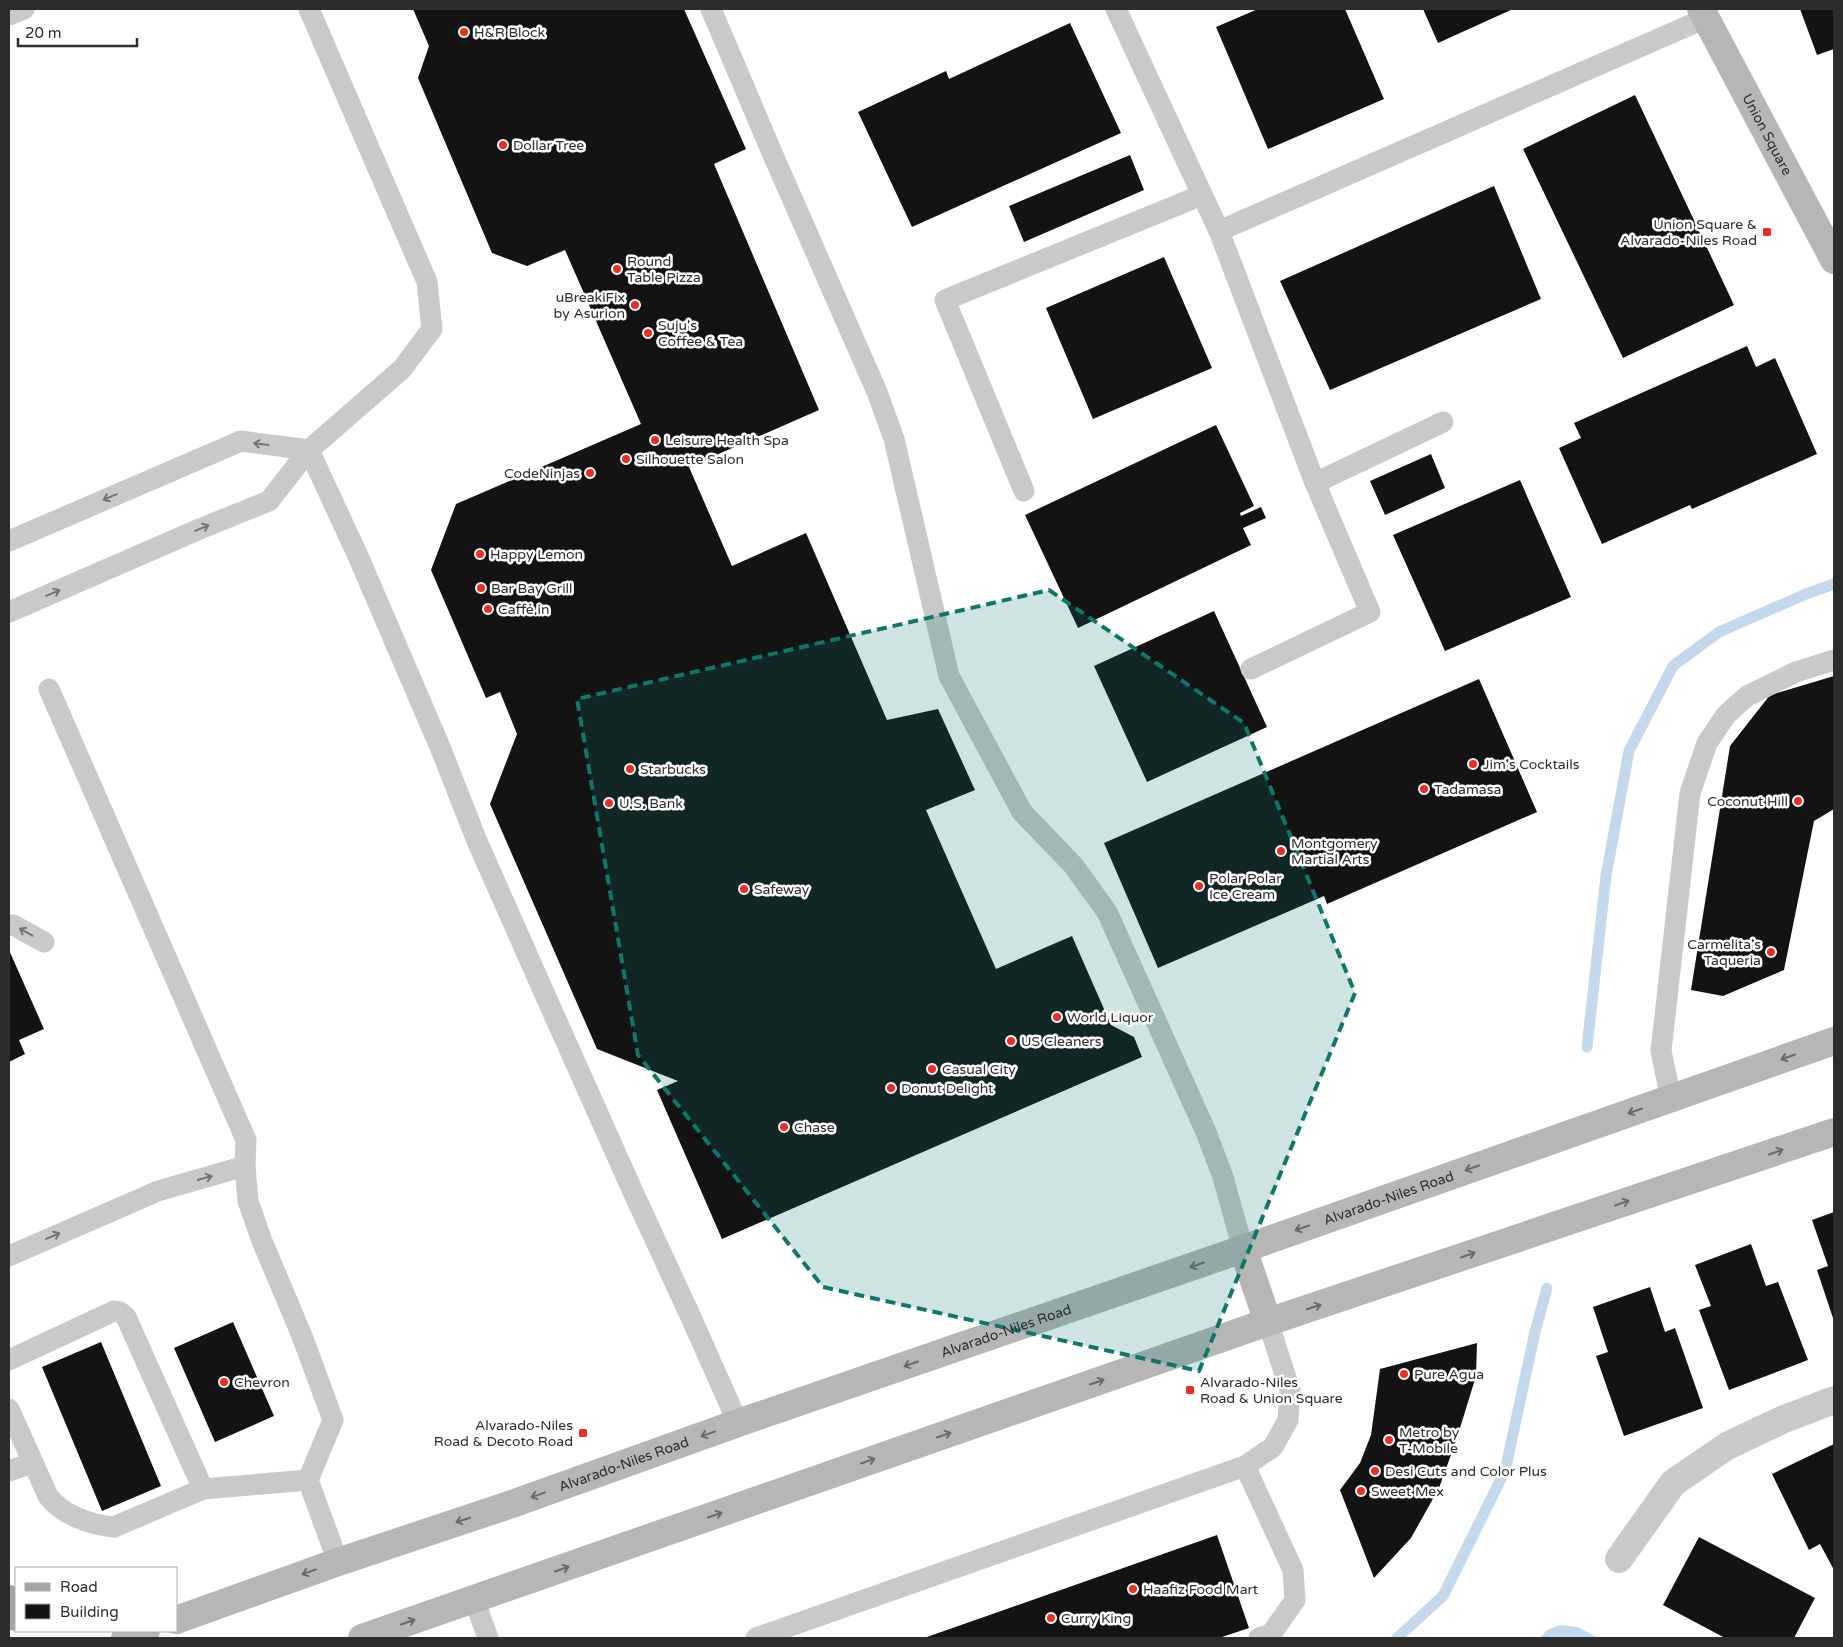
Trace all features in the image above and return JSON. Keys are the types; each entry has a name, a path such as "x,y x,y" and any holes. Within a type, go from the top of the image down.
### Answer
{"main road":[{"name":"Union Square","path":"1703,14 1834,260"},
{"name":"Alvarado-Niles Road","path":"178,1619 338,1562 509,1505 1243,1249 1834,1041"},
{"path":"362,1638 1268,1322 1834,1132"},
{"path":"1243,1249 1268,1322"},
{"path":"9,1599 15,1614"},
{"path":"125,1638 143,1632"}],"street":[{"path":"1619,1559 1673,1484 1727,1446 1782,1420 1834,1400"}],"lane":[{"path":"9,15 24,9"},
{"path":"9,612 269,501 309,450 402,369 432,329 427,282 308,9"},
{"path":"711,9 877,392 891,431 950,676 1022,812 1073,865 1107,912 1206,1132 1223,1178 1243,1249"},
{"path":"1116,9 1219,231 1315,483 1370,612 1251,669"},
{"path":"1219,231 1703,14"},
{"path":"1024,491 945,300 1202,195"},
{"path":"1315,483 1443,422"},
{"path":"9,541 240,441 309,450"},
{"path":"309,450 358,556 440,747 474,834 553,1014 690,1313 738,1424"},
{"path":"1671,1099 1661,1051 1690,793 1707,743 1726,715 1747,696 1796,672 1834,660"},
{"path":"49,689 246,1140 248,1201 333,1420 308,1480 338,1562"},
{"path":"9,925 13,925 44,942"},
{"path":"9,1256 158,1192 246,1166"},
{"path":"9,1360 114,1311 120,1312 126,1317 203,1489"},
{"path":"756,1638 1245,1466 1274,1447 1288,1420 1290,1390 1268,1322"},
{"path":"9,1409 32,1463 55,1506 102,1526 114,1527 203,1489 308,1480"},
{"path":"9,1471 32,1463"},
{"path":"1245,1466 1293,1570 1295,1600 1270,1634 1259,1638"},
{"path":"474,1599 488,1638"}],"highlighted area":[{"path":"1049,590 1244,723 1355,993 1199,1371 823,1287 638,1055 577,699"}],"water":[{"path":"1560,1625 1578,1627 1598,1638 1540,1638 1547,1630"}],"building":[{"path":"413,9 684,9 746,149 714,164 819,410 689,467 732,566 806,533 887,720 938,709 975,790 926,810 996,969 1072,936 1111,1025 1134,1037 1142,1057 722,1239 657,1090 678,1081 597,1049 490,804 517,734 500,692 486,698 431,570 456,504 641,424 565,250 527,266 492,253 418,78 429,46"},
{"path":"1258,9 1345,9 1384,99 1268,149 1216,27"},
{"path":"1423,9 1513,9 1438,43"},
{"path":"1800,9 1834,9 1834,49 1817,55"},
{"path":"1070,23 1121,133 912,227 858,112 946,71 949,79"},
{"path":"1635,95 1734,305 1623,358 1523,149"},
{"path":"1130,155 1144,190 1024,242 1009,206"},
{"path":"1494,186 1541,299 1330,390 1280,281"},
{"path":"1164,257 1212,368 1093,419 1046,308"},
{"path":"1747,346 1756,367 1775,358 1817,454 1692,509 1690,505 1602,544 1559,448 1581,438 1574,423"},
{"path":"1216,425 1254,506 1240,513 1241,516 1261,507 1266,518 1243,528 1251,545 1078,628 1025,515"},
{"path":"1431,454 1445,488 1385,515 1370,481"},
{"path":"1520,480 1571,597 1445,651 1393,535"},
{"path":"1214,611 1267,727 1147,782 1094,666"},
{"path":"1834,676 1834,809 1814,821 1784,970 1723,996 1691,990 1730,746 1770,695"},
{"path":"1479,679 1537,812 1327,904 1324,896 1158,968 1104,843"},
{"path":"9,950 44,1029 19,1040 25,1054 9,1062"},
{"path":"1834,1212 1834,1321 1817,1270 1828,1266 1812,1220"},
{"path":"1751,1244 1766,1286 1778,1282 1808,1360 1729,1390 1699,1310 1711,1306 1695,1265"},
{"path":"1650,1287 1665,1332 1675,1328 1703,1408 1624,1436 1596,1356 1608,1352 1593,1307"},
{"name":"Chevron","path":"233,1322 274,1416 215,1442 174,1348"},
{"path":"101,1342 161,1486 102,1511 42,1367"},
{"path":"1477,1343 1476,1376 1439,1488 1411,1538 1374,1578 1340,1490 1360,1463 1371,1435 1380,1369"},
{"path":"1834,1444 1834,1570 1820,1544 1809,1550 1772,1474"},
{"path":"1217,1535 1249,1628 1219,1638 924,1638"},
{"path":"1699,1537 1815,1598 1794,1638 1725,1638 1663,1605"}],"waterway":[{"path":"1587,1047 1606,876 1629,751 1673,666 1719,632 1806,594 1834,584"},
{"path":"1397,1638 1443,1596 1505,1471 1535,1332 1547,1288"}],"place":[{"name":"H&R Block","path":"464,32"},
{"name":"Dollar Tree","path":"503,145"},
{"name":"Union Square & Alvarado-Niles Road","path":"1767,232"},
{"name":"Round Table Pizza","path":"617,269"},
{"name":"uBreakiFix by Asurion","path":"635,305"},
{"name":"Suju's Coffee & Tea","path":"648,333"},
{"name":"Leisure Health Spa","path":"655,440"},
{"name":"Silhouette Salon","path":"626,459"},
{"name":"CodeNinjas","path":"590,473"},
{"name":"Happy Lemon","path":"480,554"},
{"name":"Bar Bay Grill","path":"481,588"},
{"name":"Caffé.in","path":"488,609"},
{"name":"Jim's Cocktails","path":"1473,764"},
{"name":"Starbucks","path":"630,769"},
{"name":"Tadamasa","path":"1424,789"},
{"name":"Coconut Hill","path":"1798,801"},
{"name":"U.S. Bank","path":"609,803"},
{"name":"Montgomery Martial Arts","path":"1281,851"},
{"name":"Polar Polar Ice Cream","path":"1199,886"},
{"name":"Safeway","path":"744,889"},
{"name":"Carmelita's Taqueria","path":"1771,952"},
{"name":"World Liquor","path":"1057,1017"},
{"name":"US Cleaners","path":"1011,1041"},
{"name":"Casual City","path":"932,1069"},
{"name":"Donut Delight","path":"891,1088"},
{"name":"Chase","path":"784,1127"},
{"name":"Pure Agua","path":"1404,1374"},
{"name":"Chevron","path":"224,1382"},
{"name":"Alvarado-Niles Road & Union Square","path":"1190,1390"},
{"name":"Alvarado-Niles Road & Decoto Road","path":"583,1433"},
{"name":"Metro by T-Mobile","path":"1389,1440"},
{"name":"Desi Cuts and Color Plus","path":"1375,1471"},
{"name":"Sweet Mex","path":"1361,1491"},
{"name":"Haafiz Food Mart","path":"1133,1589"},
{"name":"Curry King","path":"1051,1618"}]}
